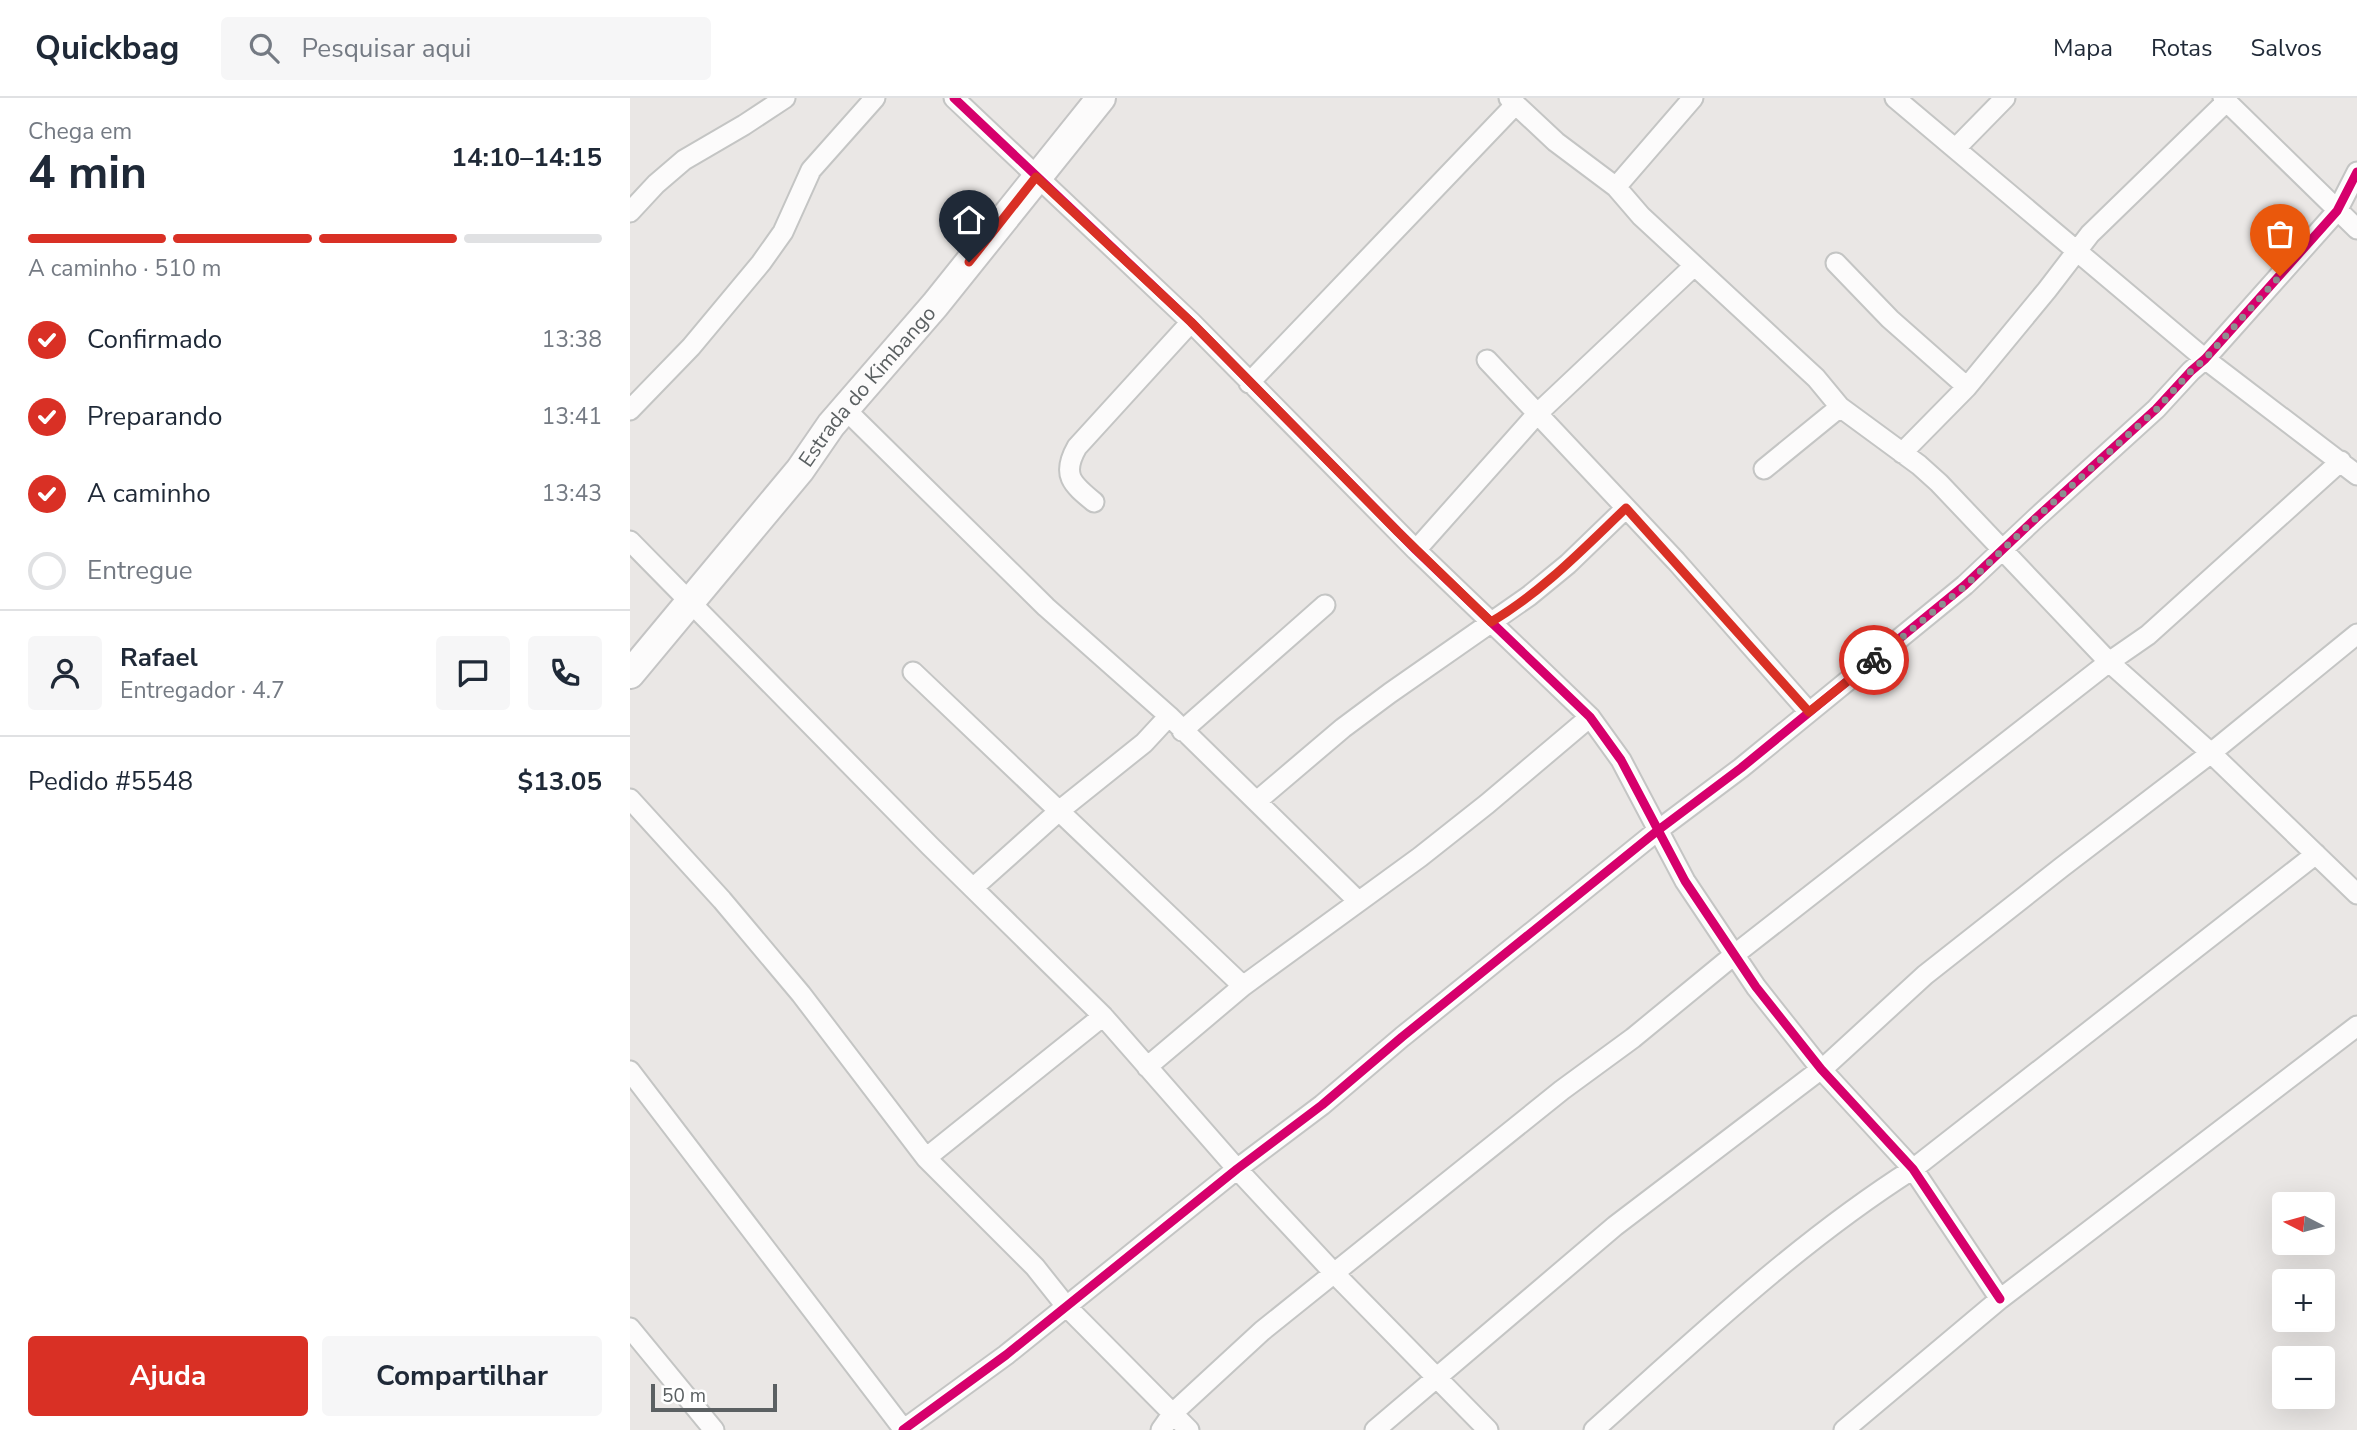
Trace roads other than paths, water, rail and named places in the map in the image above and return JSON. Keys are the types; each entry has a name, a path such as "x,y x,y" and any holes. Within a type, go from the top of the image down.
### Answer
{"street":[{"path":"630,212 656,184 684,160 785,98"},
{"path":"630,410 691,347 761,263 783,232 811,170 875,98"},
{"path":"954,98 1191,322 1416,550 1590,717 1621,760 1685,881 1734,955 1821,1069 1913,1169 2000,1299"},
{"name":"Estrada do Kimbango","path":"630,674 800,470 845,409 935,305 1101,98"},
{"path":"1616,187 1693,98"},
{"path":"1895,98 2205,359 2357,475"},
{"path":"1956,148 2005,98"},
{"path":"1902,453 1967,387 2047,290 2076,250 2225,100 2357,229"},
{"path":"1249,383 1512,101 1556,142 1616,187 1641,216 1816,378 1840,407 1939,483 2109,662 2211,753 2357,894"},
{"path":"630,1071 903,1430 1006,1355 1237,1169 1322,1105 1657,831 1741,768 1965,586 2157,409 2205,359 2337,211 2357,172"},
{"path":"1836,263 1890,319 1967,387"},
{"path":"1416,550 1537,414 1694,266"},
{"path":"1094,502 1072,482 1069,474 1072,456 1077,447 1191,322"},
{"path":"1487,360 1626,508 1809,712"},
{"path":"1764,469 1840,407"},
{"path":"845,409 1046,607 1169,716 1359,901"},
{"path":"1161,1430 1173,1413 1262,1331 1734,955 2109,662 2148,635 2342,461"},
{"path":"1257,801 1343,728 1520,604 1568,564 1626,508"},
{"path":"630,541 1103,1016 1237,1169 1334,1273 1488,1430"},
{"path":"1182,731 1325,605"},
{"path":"1375,1430 1615,1226 1821,1069 1925,975 2356,639"},
{"path":"913,672 1243,986"},
{"path":"973,888 1059,811 1134,752 1169,716"},
{"path":"1147,1066 1243,986 1420,857 1590,717"},
{"path":"630,799 722,900 801,994 926,1158 1035,1267 1066,1306 1189,1430"},
{"path":"1594,1430 1721,1317 1867,1198 1913,1169 2316,854"},
{"path":"926,1158 1103,1016"},
{"path":"1843,1430 2000,1299 2357,1026"},
{"path":"630,1328 713,1430"}]}
